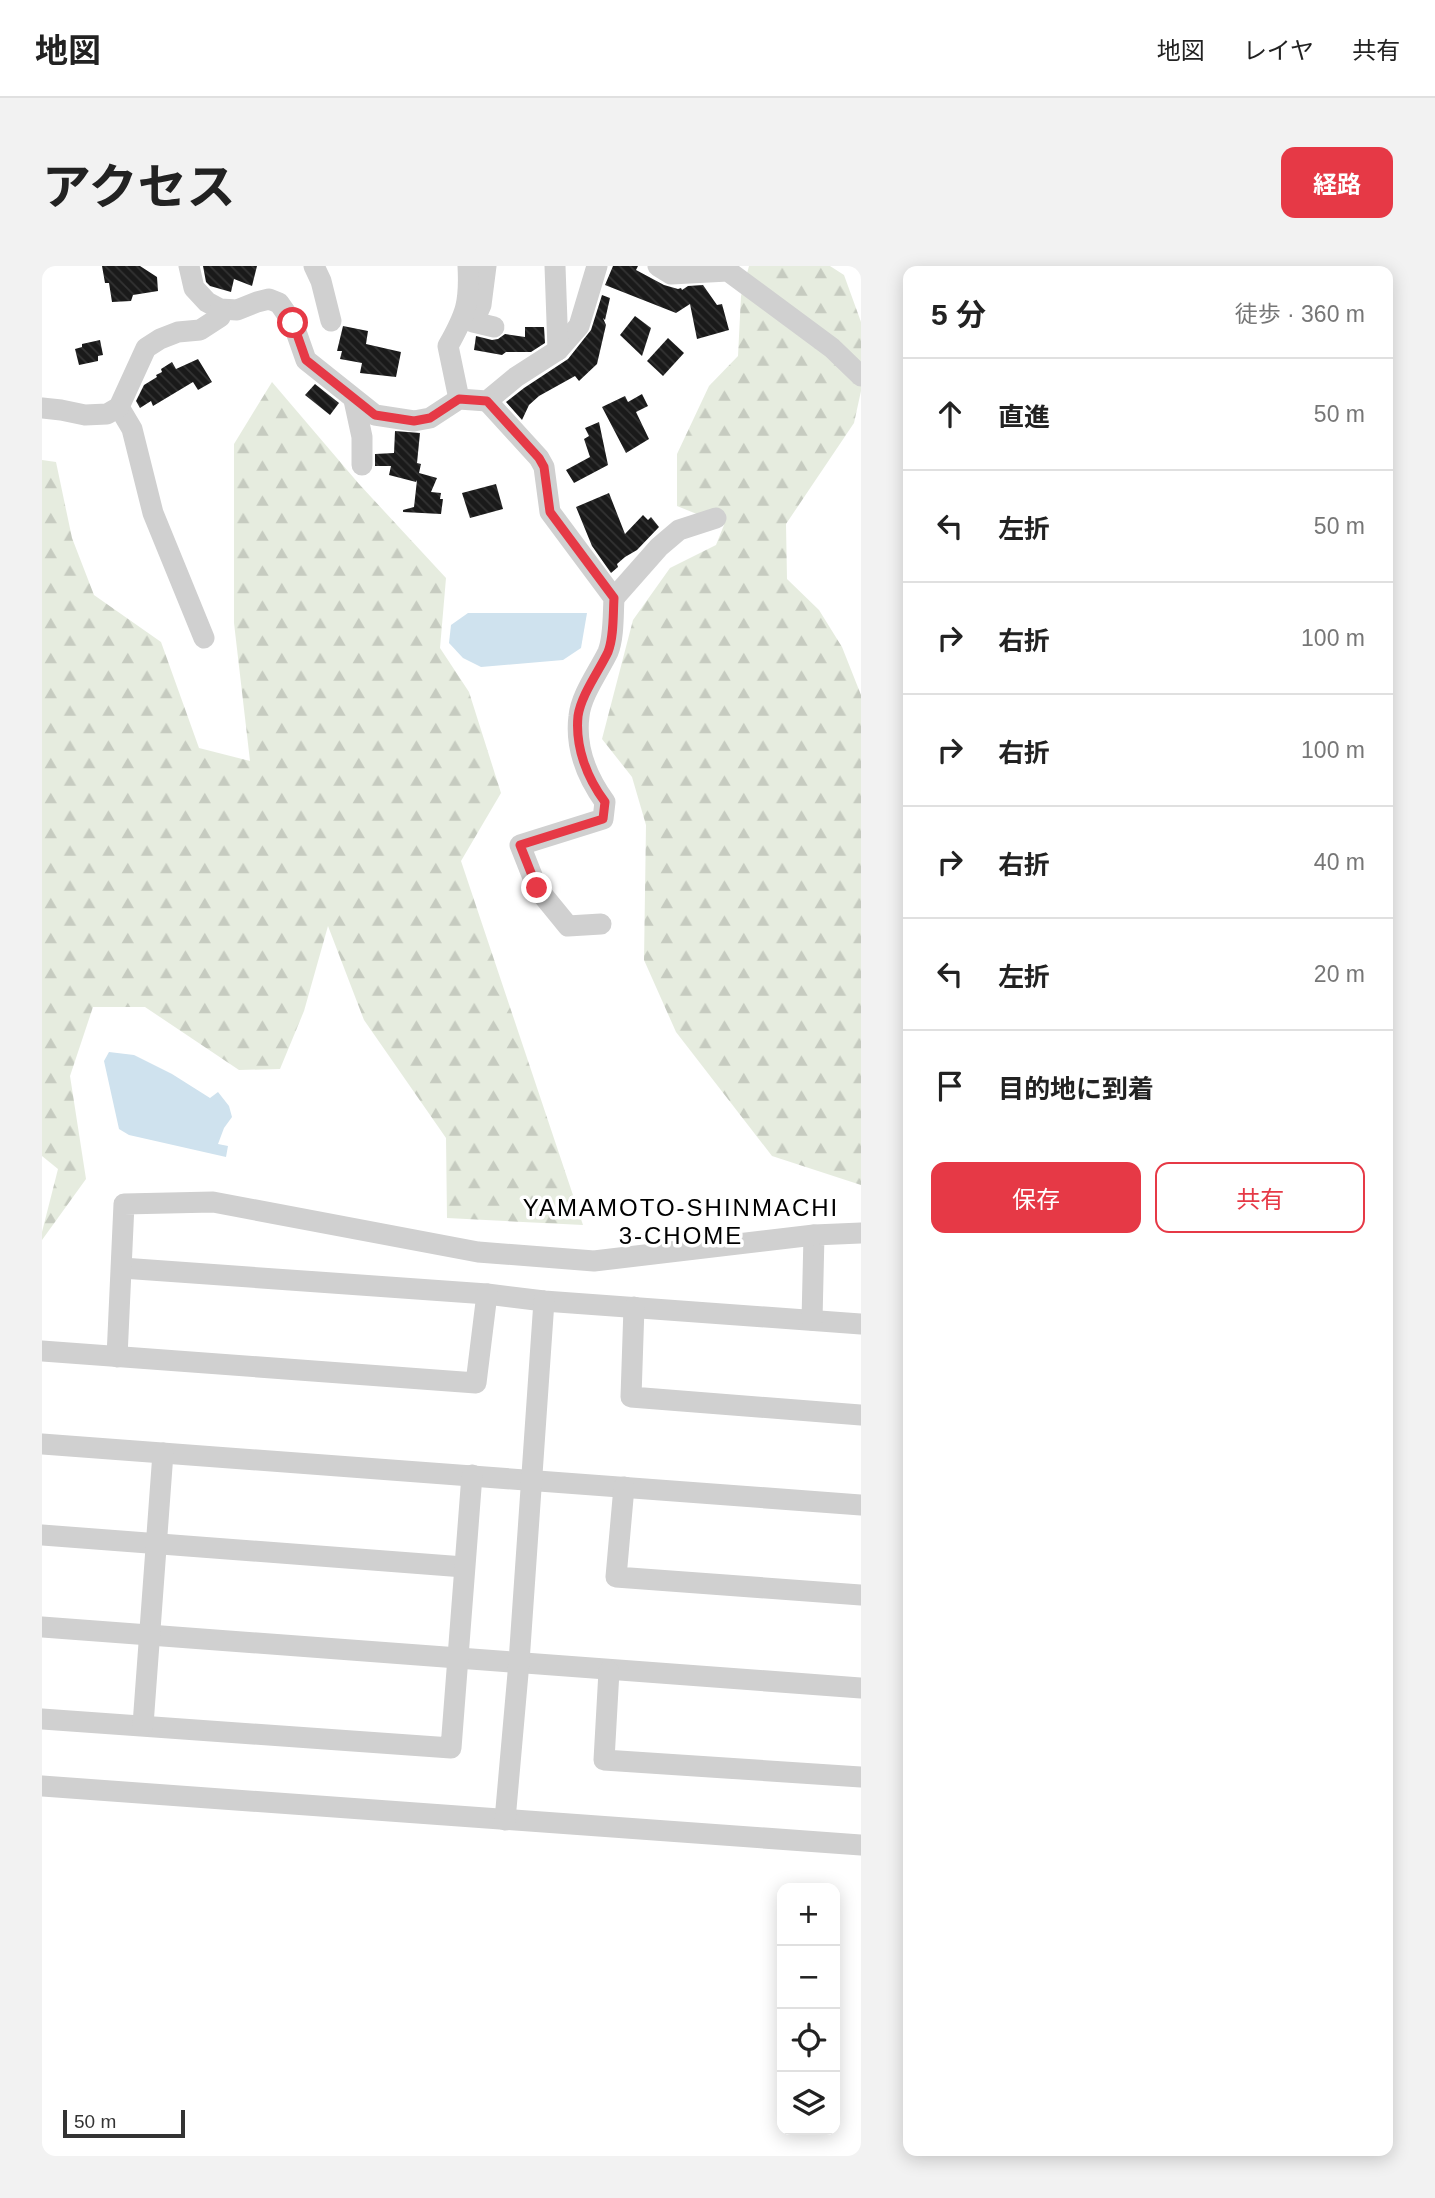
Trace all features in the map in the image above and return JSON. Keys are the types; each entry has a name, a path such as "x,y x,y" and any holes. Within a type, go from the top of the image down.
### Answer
{"street":[{"path":"189,266 194,288 207,302 220,309 237,310 269,299 279,303 293,323 306,360 375,415 414,421 430,418 459,399 487,401 539,458 544,467 550,512 614,598"},
{"path":"314,266 321,281 331,321"},
{"path":"459,399 448,346 461,323 469,295 468,266"},
{"path":"448,346 484,324 481,304 486,266"},
{"path":"555,266 558,350"},
{"path":"487,401 516,377 558,350 579,326 597,266"},
{"path":"658,266 671,274 689,270 729,271 832,348 861,376"},
{"path":"42,408 85,415 107,414 119,407 146,348 160,338 178,332 200,330 220,317 220,309"},
{"path":"354,400 362,437 362,465"},
{"path":"119,407 132,429 153,513 204,639"},
{"path":"601,924 568,926 537,888 520,845 603,819 605,802 591,783 581,753 578,715 591,682 609,649 614,598 659,547 679,530 716,518"},
{"path":"117,1357 124,1204 213,1202 478,1252 594,1261 814,1235 861,1233"},
{"path":"812,1320 814,1235"},
{"path":"122,1268 861,1324"},
{"path":"42,1351 476,1383 487,1294"},
{"path":"505,1820 519,1662 544,1301"},
{"path":"634,1307 631,1397 861,1415"},
{"path":"42,1444 861,1505"},
{"path":"142,1725 163,1453"},
{"path":"42,1719 451,1748 472,1475"},
{"path":"624,1487 616,1577 861,1595"},
{"path":"42,1535 464,1567"},
{"path":"42,1627 861,1688"},
{"path":"609,1671 604,1760 861,1777"},
{"path":"42,1786 861,1845"}],"green space":[{"path":"749,266 830,266 844,275 861,322 861,391 854,423 786,524 787,579 819,610 842,647 861,695 861,1185 772,1156 676,1032 644,960 646,825 632,777 602,739 633,620 670,568 716,545 724,525 677,506 677,454 709,386 738,356 741,296"},
{"path":"272,382 359,484 446,578 440,648 469,692 501,793 461,861 583,1225 447,1218 446,1138 364,1020 328,926 304,1011 280,1069 239,1070 145,1007 93,1007 70,1076 86,1179 42,1240 58,1169 42,1156 42,460 56,462 72,538 94,595 161,642 199,748 250,761 234,623 234,444"}],"water":[{"path":"468,613 587,613 581,648 563,660 481,667 463,658 449,643 451,625"},
{"path":"109,1052 134,1055 172,1074 210,1098 218,1092 229,1106 232,1117 218,1144 228,1146 226,1157 129,1135 119,1129 104,1061"}],"building":[{"path":"102,266 140,266 157,277 158,291 133,295 131,301 112,302 109,283 105,283"},
{"path":"203,266 257,266 252,286 234,279 231,292 210,286 206,282"},
{"path":"613,266 638,266 636,270 664,285 682,290 688,286 703,285 717,305 722,304 729,330 697,339 690,304 676,313 605,285"},
{"path":"602,295 610,298 605,320 603,318 606,325 597,364 579,381 575,376 539,396 529,405 522,420 506,402 568,359 591,330"},
{"path":"635,316 651,328 642,356 620,335"},
{"path":"343,326 368,331 366,344 401,352 396,377 360,373 362,363 340,359 342,351 337,351"},
{"path":"525,327 544,327 545,343 531,352 506,352 502,355 474,350 476,336 492,340 505,334 525,337"},
{"path":"668,338 684,353 663,376 647,361"},
{"path":"100,340 103,355 98,356 98,361 79,365 75,349 82,347 82,344"},
{"path":"198,359 212,382 198,390 193,382 153,406 151,401 140,408 136,401 144,385 157,377 156,375 162,372 161,369 172,362 176,369"},
{"path":"315,384 339,403 330,415 305,395"},
{"path":"642,394 648,406 636,412 649,439 626,453 602,407 625,396 628,402"},
{"path":"599,422 608,465 574,483 566,470 590,457 584,439 589,436 585,428"},
{"path":"395,431 420,433 417,463 421,464 419,473 437,478 431,492 441,493 441,514 403,512 414,507 417,480 416,482 389,475 391,466 375,466 375,454 394,453"},
{"path":"496,484 503,509 470,518 462,493"},
{"path":"609,493 625,534 643,515 648,520 651,517 659,527 637,550 617,564 618,567 611,573 592,546 576,507"}],"district":[{"name":"YAMAMOTO-SHINMACHI 3-CHOME","path":"681,1222"}],"route":[{"path":"293,323 306,360 375,415 414,421 430,418 459,399 487,401 539,458 544,467 550,512 614,598 609,649 591,682 578,715 581,753 591,783 605,802 603,819 520,845 537,888"}]}
